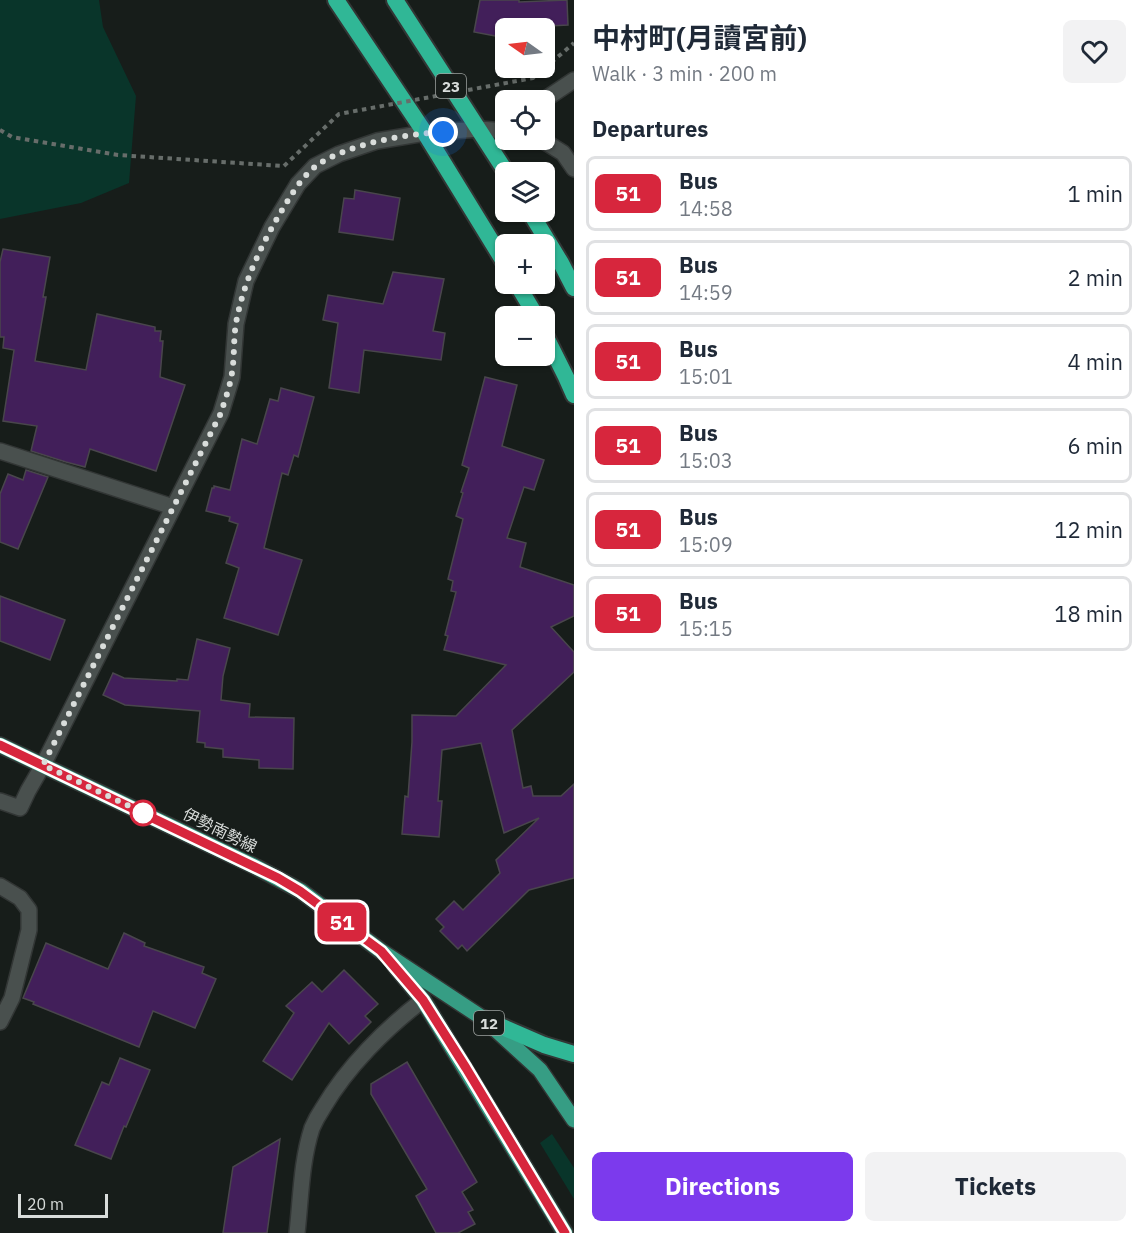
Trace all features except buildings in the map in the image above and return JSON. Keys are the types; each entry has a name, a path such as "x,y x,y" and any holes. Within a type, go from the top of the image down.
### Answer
{"highway":[{"path":"336,0 425,133 495,247"},
{"name":"23","path":"395,0 500,162"},
{"path":"536,222 574,288"},
{"path":"555,355 574,395"},
{"path":"484,1018 543,1045 574,1054"}],"main road":[{"name":"伊勢南勢線","path":"0,744 278,878 300,891 381,951 484,1018 540,1070 574,1120"},
{"name":"伊勢南勢線","path":"381,951 423,1000 565,1233"}],"street":[{"path":"555,93 574,80"},
{"path":"0,801 20,808 221,413 232,377 236,324 246,281 272,227 298,184 315,166 339,154 377,141 425,133 479,129 495,130"},
{"path":"555,148 563,153 574,169"},
{"path":"0,451 174,507"},
{"path":"0,886 20,898 29,910 29,930 12,998 0,1022"},
{"path":"297,1233 304,1159 313,1125 331,1094 355,1065 400,1017 423,1000"}],"path":[{"path":"0,130 12,137 118,155 284,166 339,114 533,78 574,43"},
{"path":"284,166 298,184"}],"green space":[{"path":"0,0 99,0 103,27 136,96 129,183 81,203 0,219"},
{"path":"552,1134 574,1168 574,1199 540,1143"}],"bus line":[{"name":"51","path":"0,745 278,878 300,891 381,951 423,1000 565,1233"}],"route":[{"path":"143,813 150,816 43,765 221,413 232,377 236,324 246,281 272,227 298,184 315,166 339,154 377,141 443,132"}]}
